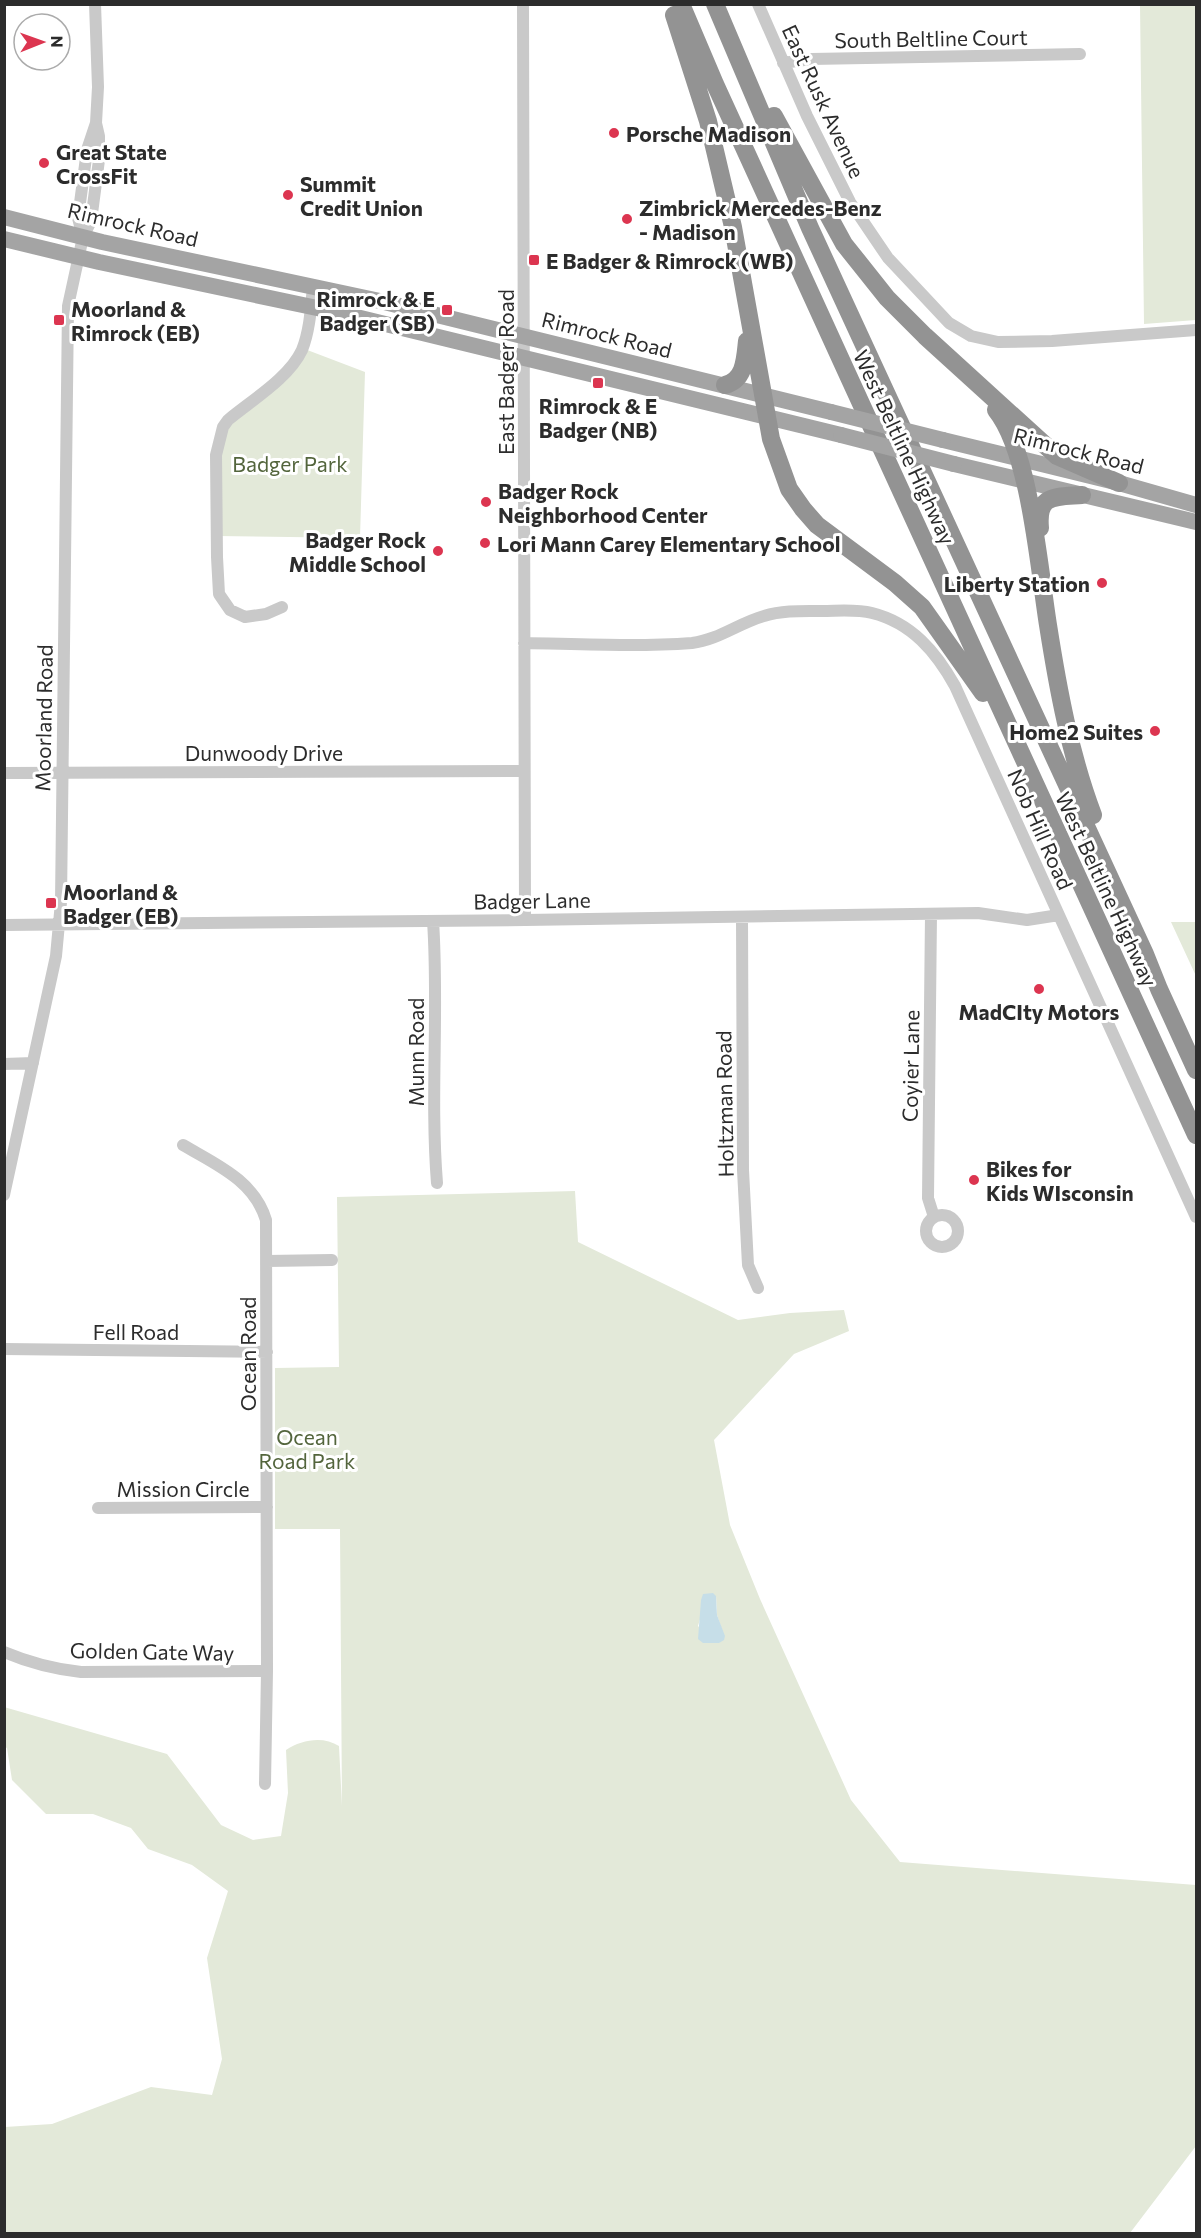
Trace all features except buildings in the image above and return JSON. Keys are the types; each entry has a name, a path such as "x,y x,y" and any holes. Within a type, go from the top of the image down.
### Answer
{"highway":[{"path":"671,4 708,121 733,227 771,439 789,489 817,525 895,583 922,608 958,655 1013,739"},
{"name":"West Beltline Highway","path":"681,4 720,95 1013,739 1197,1135"},
{"path":"716,4 844,244 886,298 1057,456 1119,483"},
{"name":"West Beltline Highway","path":"716,4 815,239 1197,1070"},
{"path":"725,385 733,383 738,378 744,364 750,322"},
{"path":"970,377 1002,417 1012,435 1024,480 1066,727 1084,791 1145,954"},
{"path":"1042,581 1039,514 1042,506 1054,497 1082,495"}],"main road":[{"name":"Rimrock Road","path":"4,217 83,237 313,286 725,385 1119,483 1197,505"},
{"name":"Rimrock Road","path":"4,239 311,306 1197,522"}],"street":[{"name":"Moorland Road","path":"4,1195 56,956 59,925 68,306 83,237 91,221 99,160 99,136 96,123 98,37 95,4"},
{"name":"East Badger Road","path":"523,4 525,920"},
{"name":"East Rusk Avenue","path":"758,4 807,116 860,219 902,274 937,312 958,329 982,339 1007,342 1197,330"},
{"name":"South Beltline Court","path":"783,63 812,59 1080,54"},
{"path":"282,607 266,614 245,617 230,610 219,594 216,455 223,427 228,420 294,364 302,348 309,322 313,286"},
{"name":"Nob Hill Road","path":"524,643 694,642 723,634 763,616 793,611 872,613 895,622 917,636 943,665 955,686 1197,1217"},
{"name":"Dunwoody Drive","path":"4,773 524,771"},
{"name":"Badger Lane","path":"4,925 978,913 1027,920 1059,915"},
{"name":"Coyier Lane","path":"931,914 928,1198 934,1218"},
{"name":"Holtzman Road","path":"742,917 744,1182 748,1264 758,1288"},
{"name":"Munn Road","path":"433,921 434,1147 437,1183"},
{"path":"4,1064 33,1063"},
{"name":"Ocean Road","path":"183,1145 242,1181 255,1198 266,1220 265,1784"},
{"path":"267,1262 332,1260"},
{"name":"Fell Road","path":"4,1349 267,1352"},
{"name":"Mission Circle","path":"98,1508 267,1508"},
{"name":"Golden Gate Way","path":"4,1652 39,1665 81,1672 267,1671"}],"green space":[{"path":"1140,5 1196,5 1196,320 1144,324"},
{"name":"Badger Park","path":"302,348 365,372 360,538 216,536 223,427 258,395"},
{"path":"1171,922 1196,922 1196,976"},
{"name":"Ocean Road Park","path":"575,1191 578,1242 738,1320 790,1313 844,1310 849,1331 794,1354 714,1440 730,1525 760,1599 851,1800 900,1862 1196,1885 1196,2146 1130,2233 5,2233 5,2127 52,2124 151,2087 212,2095 222,2059 207,1958 228,1891 192,1865 148,1849 131,1828 93,1814 46,1814 12,1780 5,1747 4,1707 167,1754 221,1825 253,1840 281,1836 288,1793 286,1750 306,1741 327,1741 339,1746 342,1806 340,1529 275,1529 275,1368 339,1367 337,1197","holes":["716,1596 717,1615 723,1633 719,1643 712,1641 698,1626 701,1616 701,1600"]}],"water":[{"path":"713,1593 716,1596 717,1615 725,1636 724,1640 719,1643 703,1643 698,1639 701,1600 703,1594"}],"place":[{"name":"Porsche Madison","path":"614,133"},
{"name":"Great State CrossFit","path":"44,163"},
{"name":"Summit Credit Union","path":"288,195"},
{"name":"Zimbrick Mercedes-Benz - Madison","path":"627,219"},
{"name":"E Badger & Rimrock (WB)","path":"534,260"},
{"name":"Rimrock & E Badger (SB)","path":"447,310"},
{"name":"Moorland & Rimrock (EB)","path":"59,320"},
{"name":"Rimrock & E Badger (NB)","path":"598,383"},
{"name":"Badger Rock Neighborhood Center","path":"486,502"},
{"name":"Lori Mann Carey Elementary School","path":"485,543"},
{"name":"Badger Rock Middle School","path":"438,551"},
{"name":"Liberty Station","path":"1102,583"},
{"name":"Home2 Suites","path":"1155,731"},
{"name":"Moorland & Badger (EB)","path":"51,903"},
{"name":"MadCIty Motors","path":"1039,989"},
{"name":"Bikes for Kids WIsconsin","path":"974,1180"}]}
